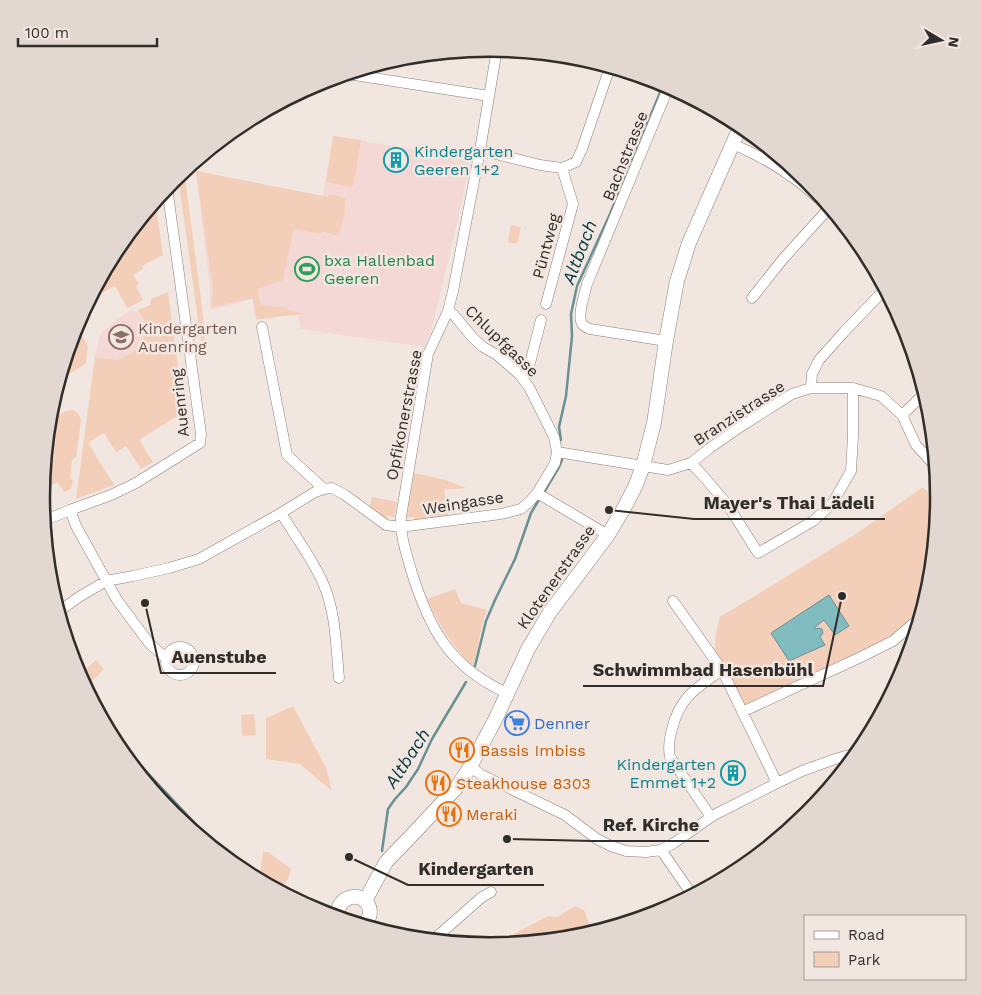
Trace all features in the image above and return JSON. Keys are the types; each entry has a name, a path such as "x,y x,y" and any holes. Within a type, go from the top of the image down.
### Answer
{"main road":[{"name":"Klotenerstrasse","path":"365,901 386,862 450,794 470,768 528,649 550,612 608,535 635,487 643,466 654,423 666,341 678,281 689,243 738,133"},
{"path":"338,911 343,900 357,897 368,905 370,915 368,921"}],"street":[{"name":"Opfikonerstrasse","path":"496,57 453,291 448,311 428,354 400,527 422,603 442,641 456,659 473,675 507,694"},
{"path":"480,150 562,168 576,162 608,73"},
{"path":"362,76 489,96"},
{"name":"Bachstrasse","path":"666,94 587,284 580,318 581,323 585,327 666,341"},
{"path":"733,144 767,161 792,177"},
{"name":"Püntweg","path":"546,304 573,204 562,168"},
{"name":"Auenring","path":"51,520 136,483 200,443 201,439 168,197"},
{"path":"752,298 783,259 826,212"},
{"path":"811,388 812,374 819,360 881,293"},
{"name":"Chlupfgasse","path":"448,311 454,315 483,347 497,355 519,374 529,387 551,430 557,452"},
{"path":"519,374 530,363 541,320"},
{"path":"262,326 287,455 324,489"},
{"name":"Branzistrasse","path":"643,466 668,470 691,463 740,427 792,394 811,388 853,388 881,396 902,415 916,446 929,460"},
{"path":"691,463 727,504 758,553 813,520 832,504 837,496 851,471 853,388"},
{"path":"902,415 920,398"},
{"path":"557,452 643,466"},
{"name":"Weingasse","path":"400,527 501,514 521,509 540,496 555,463 557,452"},
{"path":"64,608 106,581 151,572 198,558 281,513 314,492 324,489 332,488 345,495 386,525 400,527"},
{"path":"540,496 608,535"},
{"path":"70,510 76,526 118,600 150,643 166,658"},
{"path":"281,513 324,584 334,632 339,678"},
{"path":"673,601 722,670 777,783"},
{"path":"742,712 861,658 893,641 912,624"},
{"path":"711,817 670,757 668,746 677,711 683,702 690,693 722,670"},
{"path":"470,768 565,814 598,839 611,846 626,851 646,852 660,850 674,843 711,817 802,771 847,756"},
{"path":"660,850 689,891"},
{"path":"439,935 491,892"}],"shaded area":[{"path":"333,136 470,159 460,211 433,324 424,347 301,329 298,314 256,320 252,299 210,310 210,289 196,171 323,196"},
{"name":"Kindergarten Auenring","path":"131,310 135,312 138,310 148,329 135,351 117,360 95,357 100,334"}],"green space":[{"path":"333,136 361,140 353,187 326,182"},
{"path":"196,171 328,197 329,194 345,198 344,217 338,236 322,231 321,234 294,229 283,280 258,289 259,301 263,306 284,307 304,314 257,319 253,298 212,307 213,288"},
{"path":"185,180 202,307 205,340 201,341 179,186"},
{"path":"156,210 163,255 142,266 143,269 133,275 139,284 136,286 143,300 127,308 115,286 100,295 124,253"},
{"path":"511,225 521,227 517,244 508,242"},
{"path":"168,292 184,412 139,440 153,462 141,469 126,446 116,452 104,433 88,443 114,485 76,499 95,357 117,360 135,351 148,329 138,310 150,305 151,299"},
{"path":"82,335 88,346 86,363 67,376"},
{"path":"72,410 76,412 81,421 76,457 72,460 70,477 73,481 71,489 64,492 57,482 50,486 58,416"},
{"path":"414,473 445,480 466,488 444,490 448,517 414,522 414,517 407,517"},
{"path":"923,487 931,495 927,555 923,583 915,615 895,634 742,712 714,657 720,617 856,534"},
{"path":"372,497 397,502 394,517 388,516 387,519 384,518 369,508"},
{"path":"455,589 461,603 487,610 473,666 452,643 427,599"},
{"path":"96,660 104,669 92,681 86,670"},
{"path":"293,706 326,768 332,791 300,764 266,759 266,718"},
{"path":"254,714 256,735 242,736 241,715"},
{"path":"263,852 268,852 291,869 288,879 282,886 260,873"},
{"path":"575,906 584,910 590,927 548,934 510,937 548,916 557,917"}],"water":[{"path":"829,595 849,626 835,635 824,620 814,628 822,629 823,633 820,637 825,645 789,661 771,633"}],"waterway":[{"name":"Altbach","path":"561,440 559,427 566,396 572,336 571,314 577,286 610,214 660,92"},
{"name":"Altbach","path":"543,494 562,460"},
{"name":"Altbach","path":"475,666 486,621 515,559 531,513 540,498"},
{"name":"Altbach","path":"382,851 388,809 418,769 432,739 466,682"},
{"path":"141,766 202,830"}],"place":[{"name":"Kindergarten Geeren 1+2","path":"396,160"},
{"name":"bxa Hallenbad Geeren","path":"307,269"},
{"name":"Kindergarten Auenring","path":"121,337"},
{"name":"Mayer's Thai Lädeli","path":"609,510"},
{"name":"Schwimmbad Hasenbühl","path":"842,596"},
{"name":"Auenstube","path":"145,603"},
{"name":"Denner","path":"517,723"},
{"name":"Bassis Imbiss","path":"462,750"},
{"name":"Kindergarten Emmet 1+2","path":"733,773"},
{"name":"Steakhouse 8303","path":"438,783"},
{"name":"Meraki","path":"449,814"},
{"name":"Ref. Kirche","path":"507,839"},
{"name":"Kindergarten","path":"349,857"}]}
